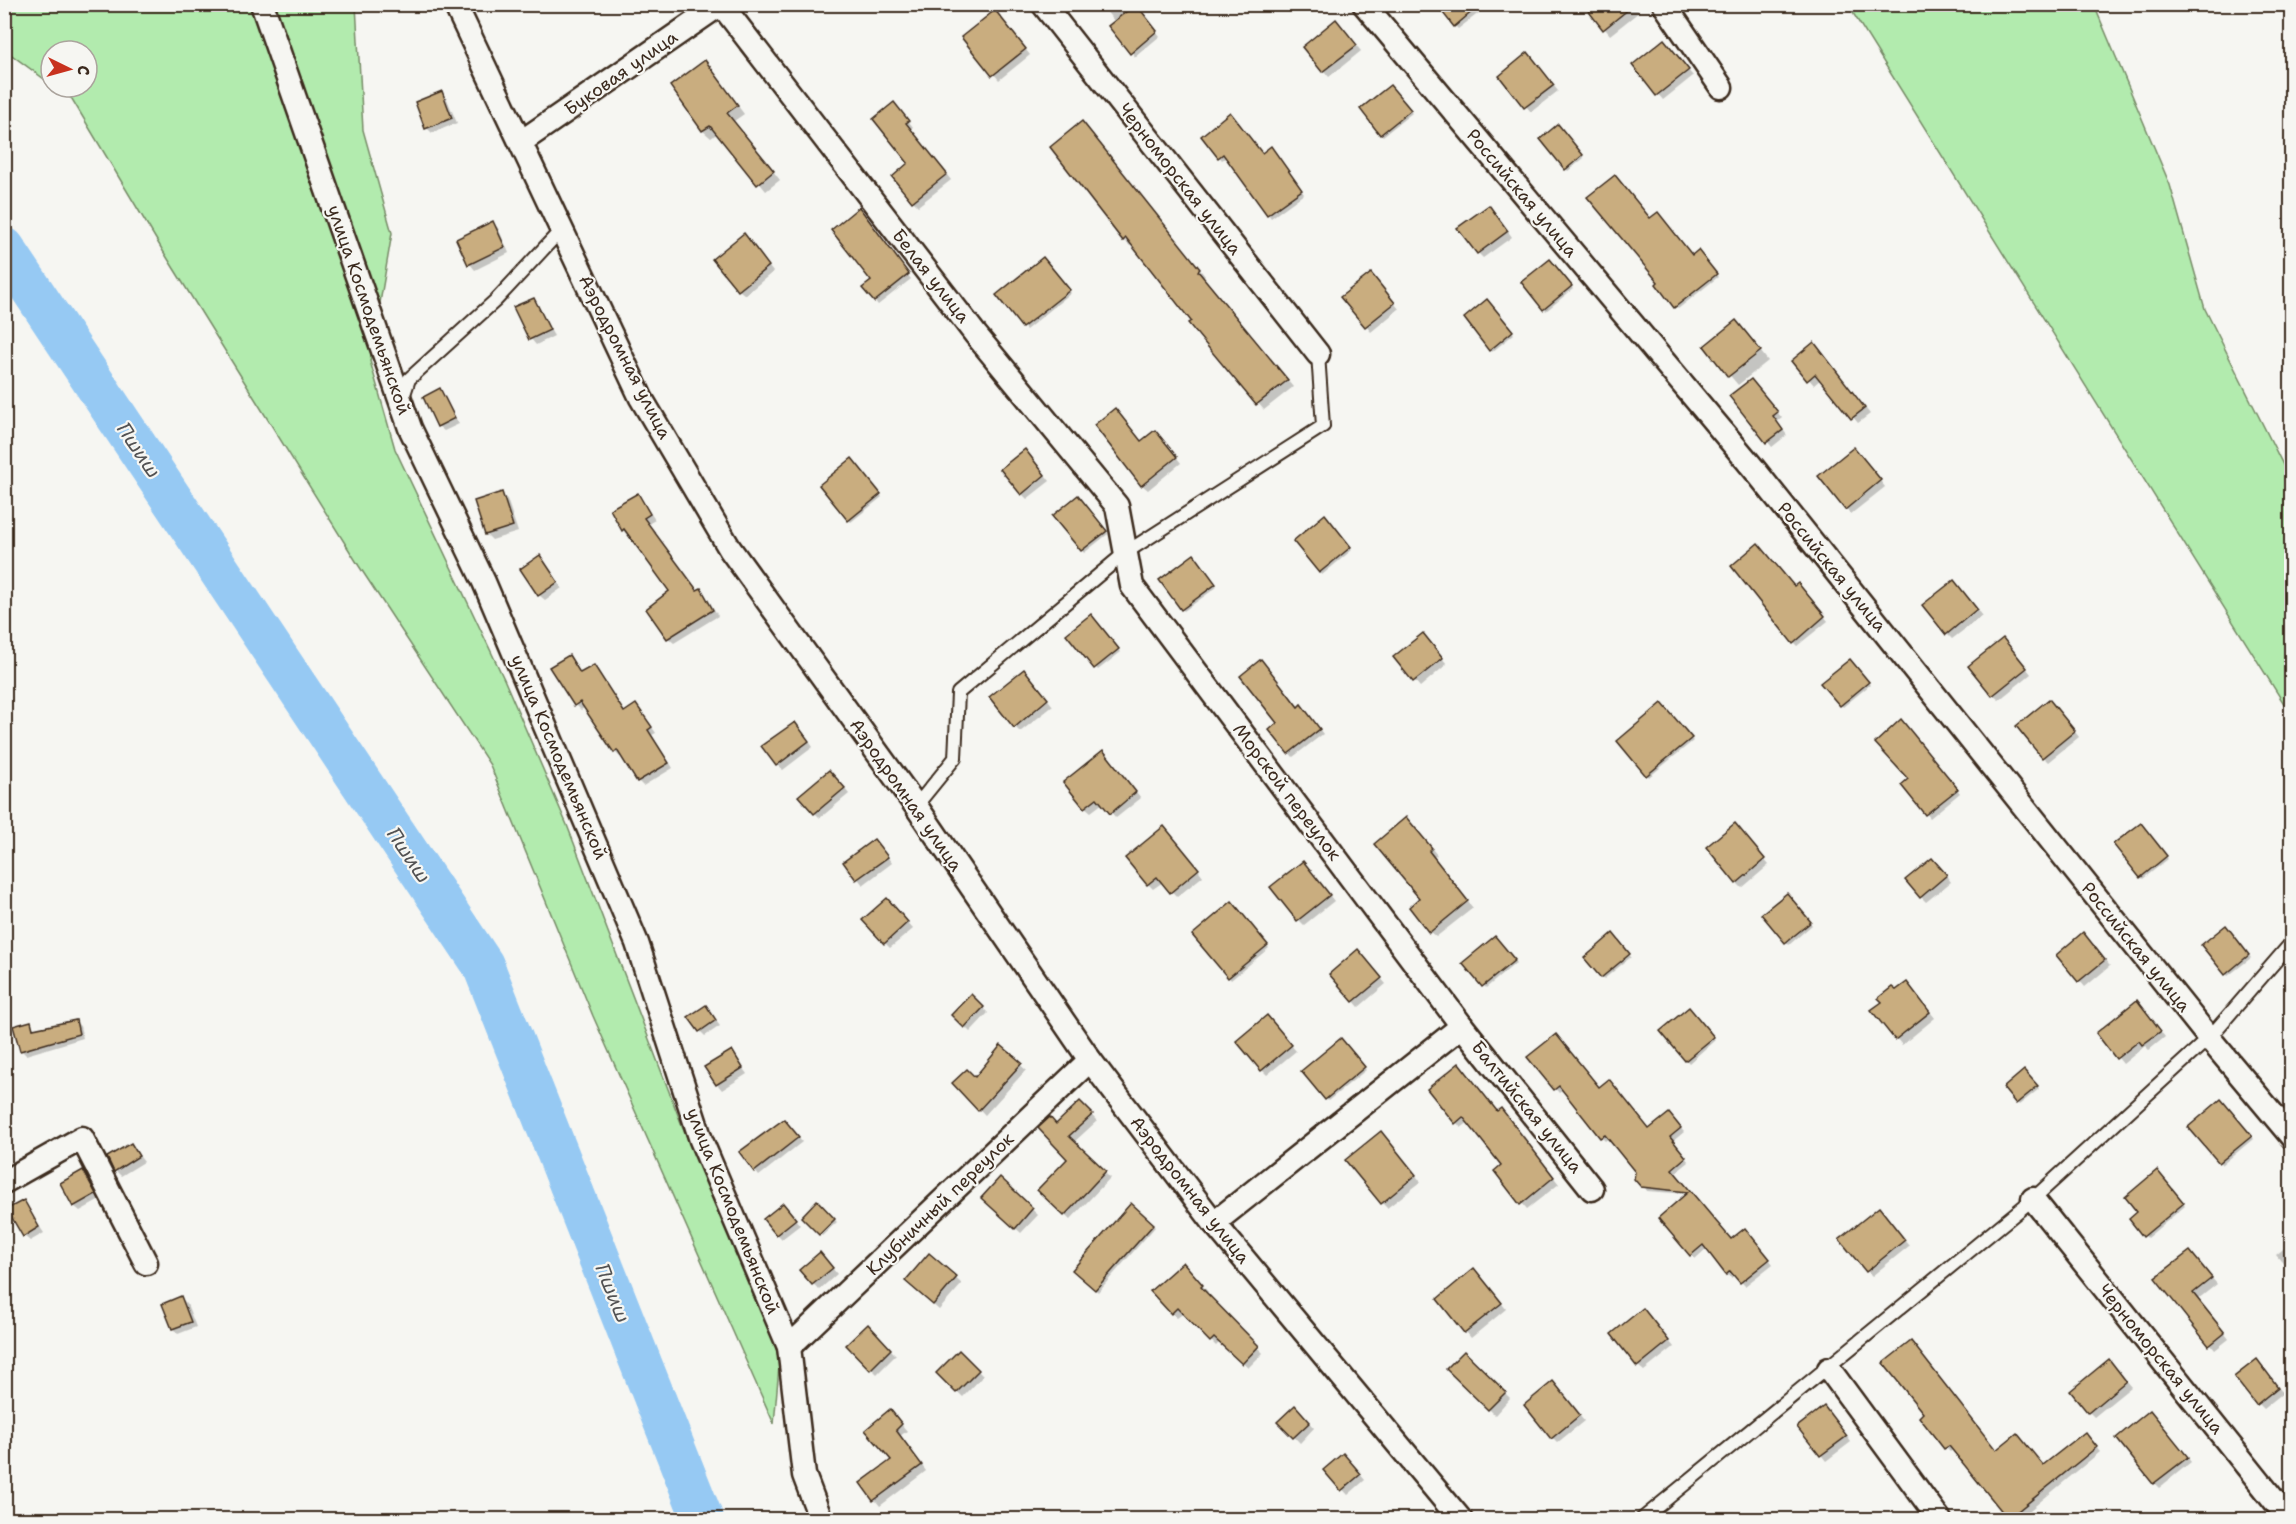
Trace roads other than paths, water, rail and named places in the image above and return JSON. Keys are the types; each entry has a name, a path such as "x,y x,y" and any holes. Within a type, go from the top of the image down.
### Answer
{"street":[{"name":"улица Космодемьянской","path":"262,4 410,428 484,582 546,723 637,943 701,1140 789,1347 804,1475 821,1520"},
{"name":"Аэродромная улица","path":"455,4 641,398 730,549 916,806 1090,1060 1214,1223 1461,1520"},
{"name":"Буковая улица","path":"521,142 722,4"},
{"name":"Белая улица","path":"722,4 976,335 1117,506 1125,553"},
{"name":"Черноморская улица","path":"1043,4 1318,354"},
{"name":"Российская улица","path":"1364,4 1754,469 2209,1038 2292,1137"},
{"path":"1664,4 1721,87"},
{"name":"Морской переулок","path":"1125,553 1132,585 1462,1026"},
{"path":"1214,1223 1462,1026"},
{"name":"Балтийская улица","path":"1462,1026 1592,1189"},
{"name":"Клубничный переулок","path":"789,1347 1090,1060"},
{"path":"4,1182 82,1138 146,1263"},
{"name":"Черноморская улица","path":"2033,1199 2290,1520"},
{"path":"1829,1369 1940,1520"}],"lane":[{"path":"401,402 409,379 496,300 562,229"},
{"path":"916,806 955,758 958,693 1125,553 1323,426 1318,354"},
{"path":"1641,1520 1829,1369 2033,1199 2209,1038 2292,942"}],"waterway":[{"name":"Пшиш","path":"4,248 483,965 703,1520"}]}
